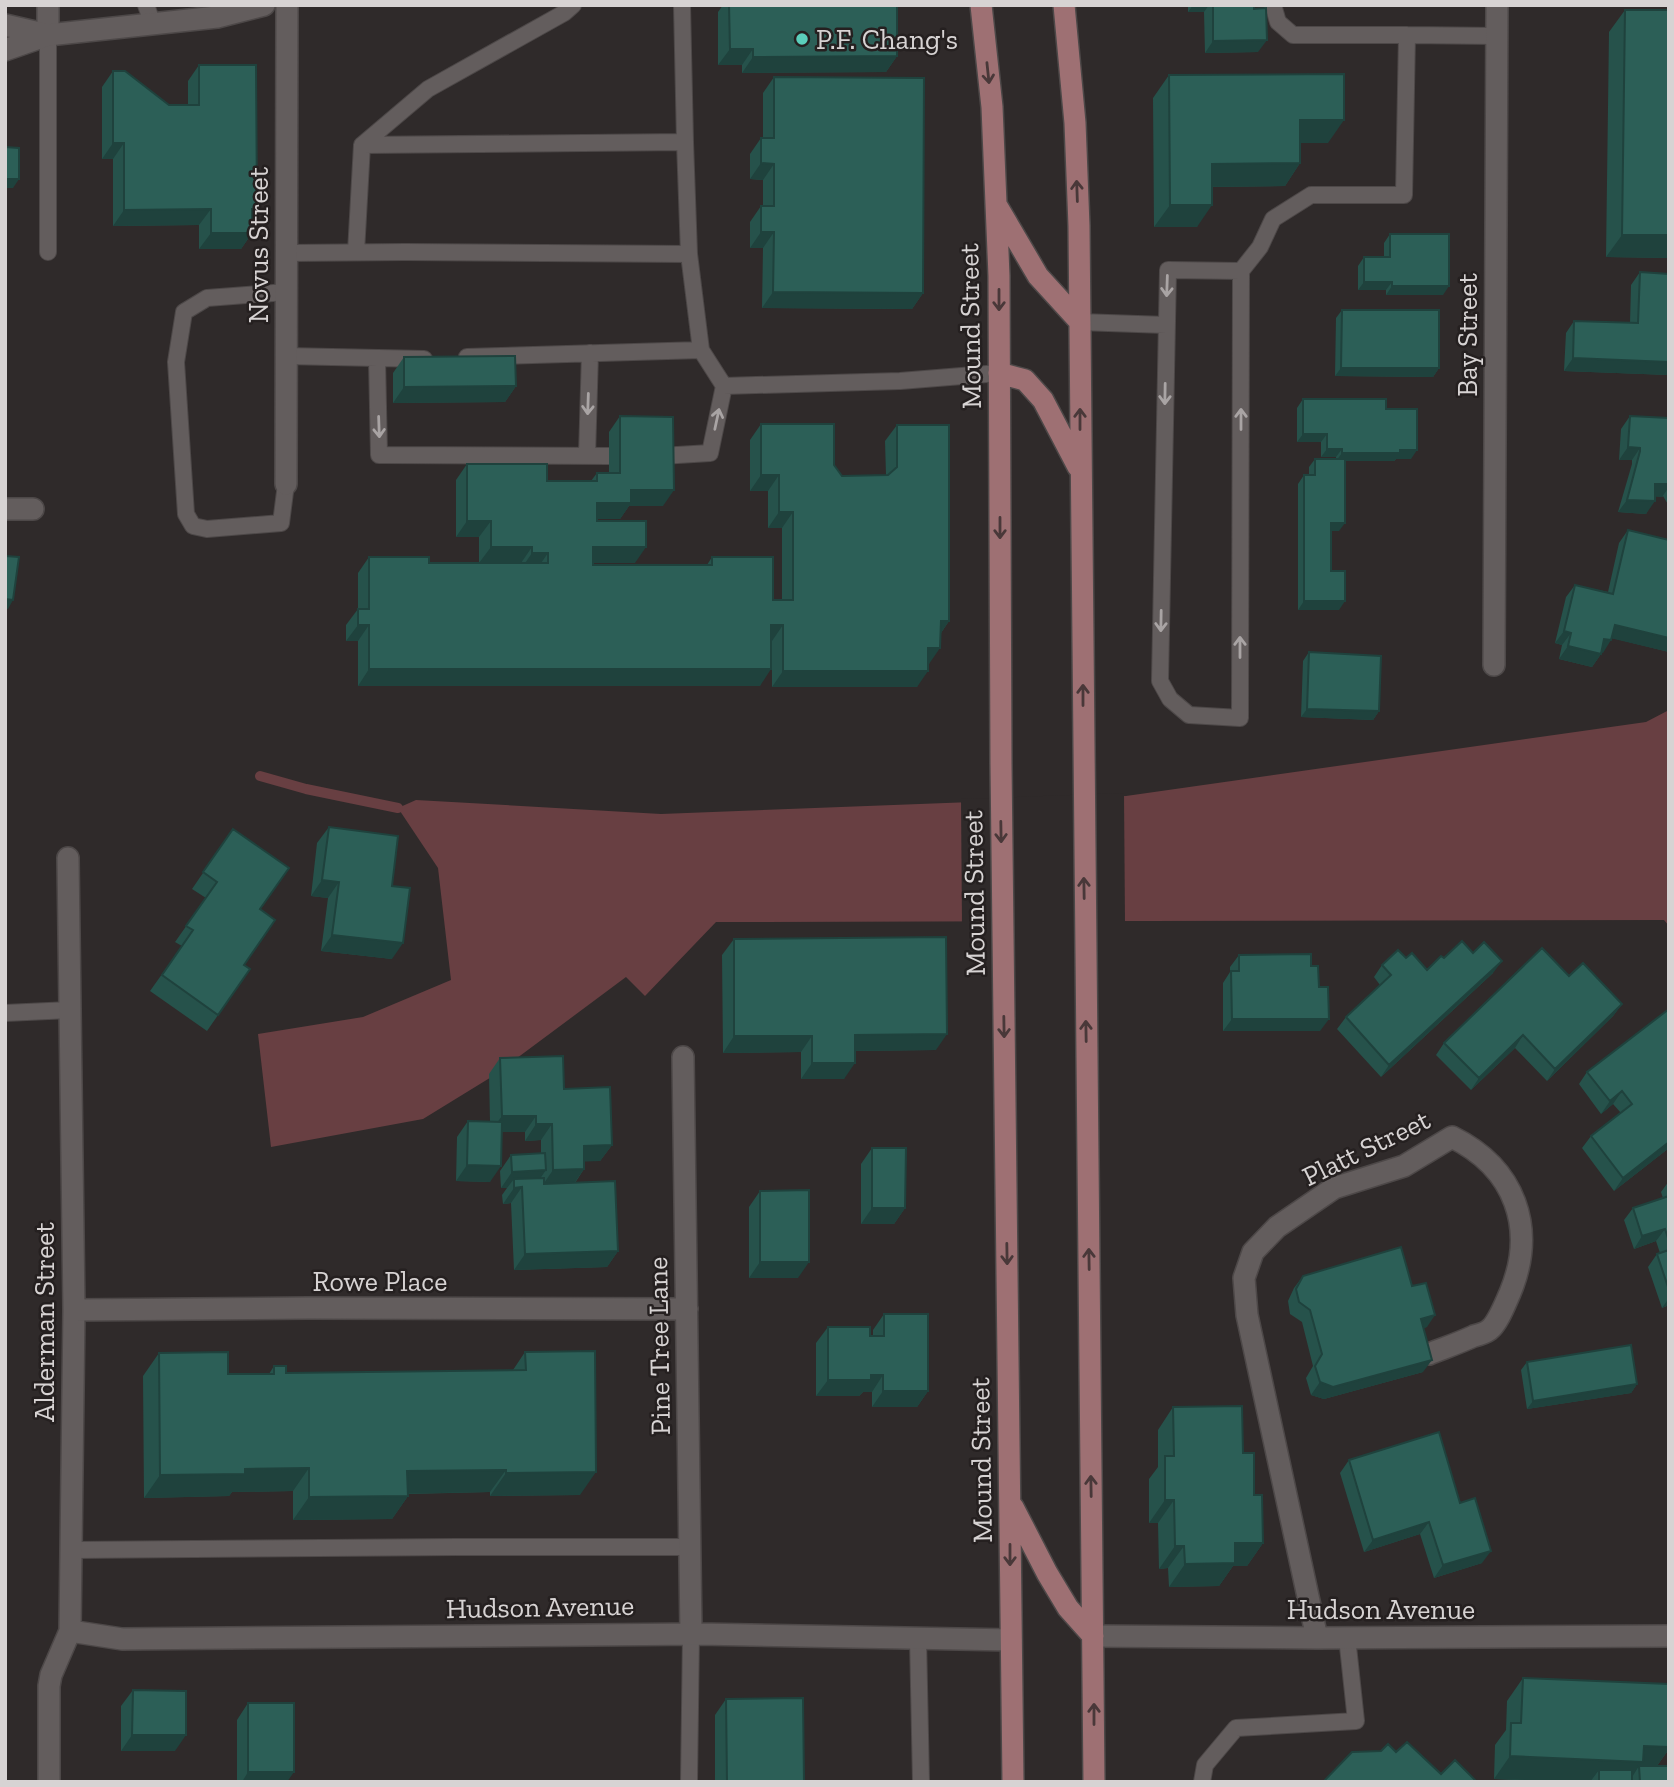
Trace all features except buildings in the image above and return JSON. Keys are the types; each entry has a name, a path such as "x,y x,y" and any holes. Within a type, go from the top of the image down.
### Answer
{"main road":[{"name":"Mound Street","path":"981,5 992,107 999,276 1001,764 1013,1782"},
{"path":"1064,5 1075,123 1080,322 1094,1782"},
{"path":"996,204 1038,276 1080,322"},
{"path":"999,373 1025,380 1043,400 1081,472"},
{"path":"1010,1502 1068,1608 1093,1636"}],"street":[{"path":"48,5 48,35"},
{"path":"5,50 48,35 149,15 217,18 264,5"},
{"name":"Novus Street","path":"286,484 287,5"},
{"name":"Bay Street","path":"1494,666 1497,5"},
{"path":"5,25 48,35"},
{"path":"5,509 33,509"},
{"name":"Alderman Street","path":"49,1782 51,1675 70,1631 74,1310 68,858"},
{"name":"Pine Tree Lane","path":"683,1057 691,1634"},
{"name":"Platt Street","path":"1317,1638 1247,1315 1244,1278 1253,1252 1277,1227 1300,1211 1334,1188 1404,1166 1452,1137 1468,1145 1488,1161 1509,1188 1518,1211 1522,1237 1517,1277 1503,1309 1489,1330 1429,1354"},
{"name":"Rowe Place","path":"74,1310 687,1309"},
{"name":"Hudson Avenue","path":"70,1631 122,1639 691,1634 1011,1640"},
{"name":"Hudson Avenue","path":"1093,1636 1669,1636"}],"lane":[{"path":"356,252 362,145 428,89 564,13 573,5"},
{"path":"661,456 709,453 724,386 701,350 690,254 682,5"},
{"path":"1273,5 1278,22 1293,35 1497,36"},
{"path":"48,35 48,252"},
{"path":"1241,271 1168,270 1160,681 1170,699 1189,715 1240,718 1241,271 1260,247 1273,219 1311,195 1404,195 1407,35"},
{"path":"362,145 685,142"},
{"path":"286,253 690,254"},
{"path":"286,292 207,298 184,312 176,362 186,514 193,526 207,529 281,523 286,484"},
{"path":"1080,322 1166,325"},
{"path":"286,356 448,358 701,350"},
{"path":"587,456 590,353"},
{"path":"377,359 379,454 608,456"},
{"path":"724,386 900,381 999,373"},
{"path":"5,1013 70,1010"},
{"path":"71,1550 689,1547"},
{"path":"689,1782 691,1634"},
{"path":"1202,1782 1205,1765 1236,1728 1356,1721 1347,1637"},
{"path":"918,1638 921,1782"}],"shaded area":[{"path":"1669,710 1669,926 1664,920 716,922 645,996 626,977 493,1076 423,1119 271,1147 258,1034 363,1017 451,980 438,868 398,808 416,800 661,814 1126,796 1646,722"}],"pier":[{"path":"1124,793 1125,925 962,925 961,799"}],"waterway":[{"path":"260,776 306,789 398,808"}],"place":[{"name":"P.F. Chang's","path":"802,39"}]}
